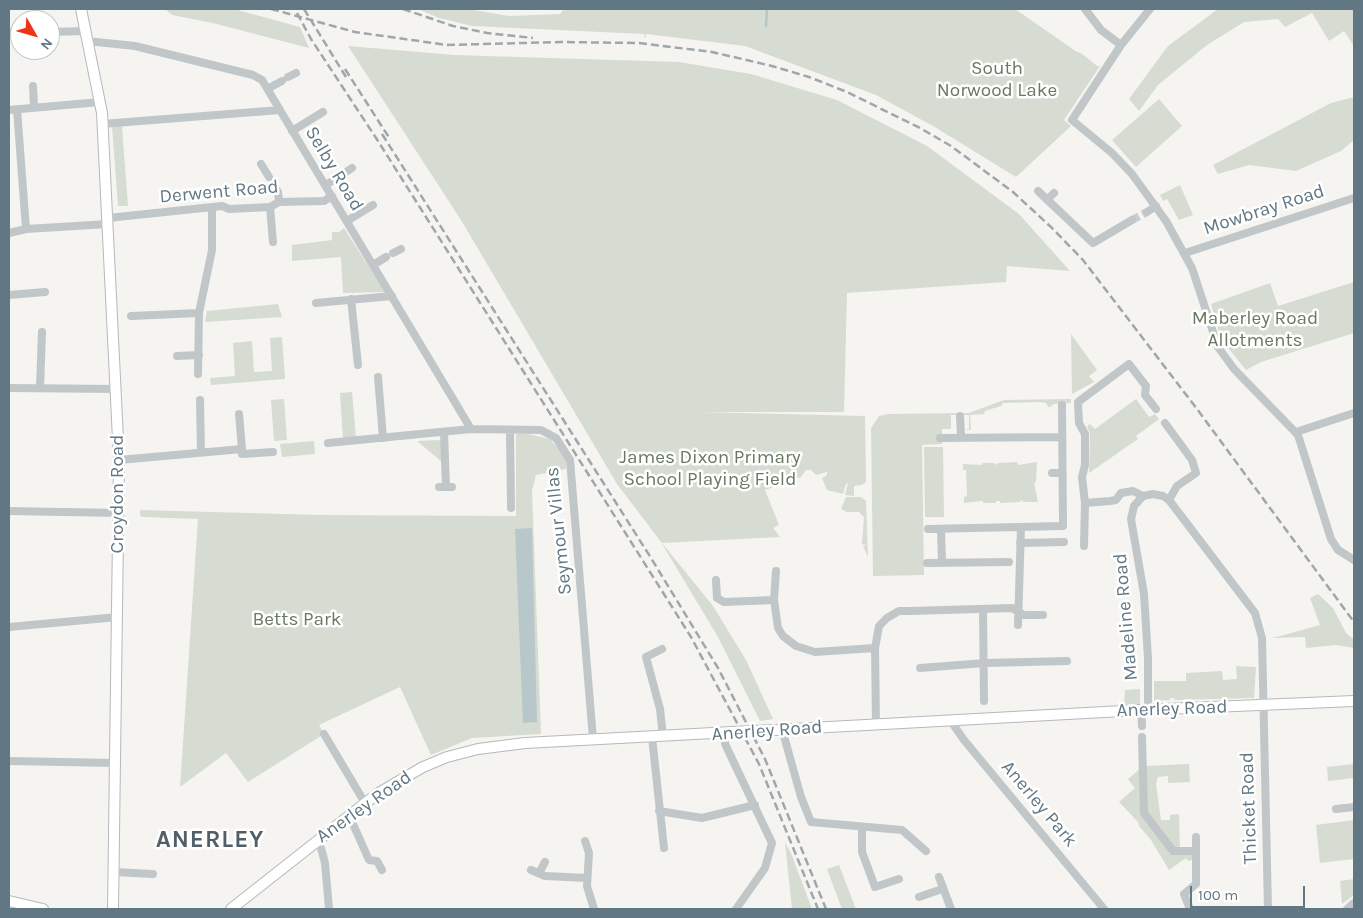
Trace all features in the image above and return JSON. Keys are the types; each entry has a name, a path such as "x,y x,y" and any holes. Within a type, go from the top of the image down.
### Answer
{"main road":[{"name":"Croydon Road","path":"81,9 96,80 102,124 119,460 113,909"},
{"name":"Anerley Road","path":"231,909 364,803 423,767 459,753 496,746 950,720 1354,701"},
{"path":"9,901 42,909"}],"street":[{"path":"1085,9 1101,30 1121,45"},
{"path":"1150,9 1121,45 1072,120 1112,153 1132,174 1156,206 1185,253 1218,347 1239,374 1296,432 1301,442 1331,539 1338,550 1354,560"},
{"name":"Selby Road","path":"60,33 86,36 135,46 254,75 262,80 269,88 280,110 471,430"},
{"path":"269,88 296,73"},
{"path":"33,86 34,107"},
{"path":"26,230 13,110 100,102"},
{"path":"102,124 280,110"},
{"path":"292,130 323,112"},
{"path":"260,164 269,177"},
{"path":"326,185 352,168"},
{"path":"274,186 278,192 279,202"},
{"path":"1038,191 1094,243 1132,220"},
{"path":"1047,200 1054,192"},
{"name":"Derwent Road","path":"9,233 222,206 229,209 270,207 279,202 324,201 332,196"},
{"name":"Mowbray Road","path":"1185,253 1354,198"},
{"path":"347,221 373,205"},
{"path":"1147,212 1156,206"},
{"path":"270,207 273,242"},
{"path":"198,374 199,313 212,250 212,208"},
{"path":"373,265 401,248"},
{"path":"9,290 9,295 45,292"},
{"path":"316,303 392,296"},
{"path":"350,299 358,365"},
{"path":"131,316 199,313"},
{"path":"40,388 42,332"},
{"path":"177,356 199,355"},
{"path":"1084,546 1085,503 1082,476 1085,464 1085,434 1079,423 1078,402 1129,364 1146,386 1145,394 1156,409"},
{"path":"378,377 383,438"},
{"path":"9,388 116,389"},
{"path":"200,400 202,452"},
{"path":"928,529 1063,526 1062,405"},
{"path":"1296,432 1354,413"},
{"path":"239,414 242,454 274,452"},
{"path":"960,416 961,437"},
{"path":"1085,503 1116,500 1121,494 1133,491 1143,496 1154,494 1169,500 1177,486 1196,472 1192,460 1165,423"},
{"name":"Seymour Villas","path":"328,443 471,430 541,430 556,438 570,460 593,739"},
{"path":"510,430 511,508"},
{"path":"444,432 446,487"},
{"path":"940,438 1062,437"},
{"path":"119,460 242,449"},
{"path":"1052,473 1062,473"},
{"name":"Madeline Road","path":"1142,726 1145,710 1148,658 1144,594 1131,519 1134,506 1143,496"},
{"name":"Thicket Road","path":"1169,500 1255,613 1262,638 1268,909"},
{"path":"9,511 119,513"},
{"path":"980,518 981,528"},
{"path":"1018,625 1021,527"},
{"path":"941,529 942,562"},
{"path":"1020,543 1064,542"},
{"path":"927,563 1009,562"},
{"path":"776,571 774,600 778,628 783,636 796,646 815,652 875,648"},
{"path":"716,580 717,598 724,602 774,600"},
{"path":"876,724 875,648 878,632 883,621 900,612 1012,608 1024,615 1043,615"},
{"path":"983,609 984,701"},
{"path":"9,627 118,618"},
{"path":"662,649 646,656 660,709 663,737"},
{"path":"920,668 985,663 1067,662"},
{"name":"Anerley Park","path":"950,720 964,740 1104,909"},
{"path":"778,730 811,822 862,828 882,827 902,830 926,851"},
{"path":"727,733 726,746 772,843 766,868 736,909"},
{"path":"324,734 364,803"},
{"path":"652,738 664,848"},
{"path":"1142,738 1144,813 1173,851 1196,851"},
{"path":"9,761 116,763"},
{"path":"659,811 702,818 754,805"},
{"path":"1336,809 1354,807"},
{"path":"348,815 369,860 377,860 382,870"},
{"path":"862,828 862,852 875,887 898,880"},
{"path":"1190,909 1184,894 1196,884 1196,837"},
{"path":"316,840 321,848 325,864 329,909"},
{"path":"585,841 589,853 588,892 594,909"},
{"path":"539,873 545,862"},
{"path":"531,870 559,877 587,878"},
{"path":"114,872 153,874"},
{"path":"939,877 951,909"},
{"path":"919,897 942,888"},
{"path":"1347,909 1354,903"}],"green space":[{"path":"165,9 234,9 300,27 309,48 213,23 172,15"},
{"name":"South Norwood Lake","path":"418,9 468,9 509,16 560,14 564,9 1015,9 1081,53 1097,66 1100,66 1064,120 1071,126 1016,177 933,126 876,95 745,46 646,34 645,39 644,34 472,26 439,18"},
{"path":"1218,9 1354,9 1354,46 1344,31 1329,41 1312,13 1285,27 1278,19 1244,22 1207,45 1158,85 1139,111 1129,99 1168,46"},
{"name":"James Dixon Primary School Playing Field","path":"348,46 454,55 679,62 751,74 837,100 927,146 1019,214 1070,271 1007,266 1006,282 847,293 844,412 698,412 865,416 866,482 862,485 854,486 854,496 845,495 848,483 843,494 827,490 822,478 827,475 827,472 816,475 811,470 806,470 801,477 765,490 779,525 773,528 780,537 662,543 713,606 746,660 773,719 760,721 718,637 661,542 617,484 461,220"},
{"path":"1354,97 1354,140 1341,151 1296,171 1249,165 1218,174 1213,165 1331,103"},
{"path":"1159,99 1182,126 1136,167 1112,140"},
{"path":"112,126 122,126 128,206 118,206"},
{"path":"1180,185 1193,215 1179,220 1167,199 1163,201 1160,195"},
{"path":"344,228 385,292 343,293 341,257 292,261 292,245 332,240 332,232 339,232"},
{"name":"Maberley Road Allotments","path":"1354,282 1354,333 1261,362 1246,370 1221,339 1211,304 1270,283 1278,306"},
{"path":"278,304 282,317 205,322 207,311"},
{"path":"1071,334 1097,370 1089,376 1094,382 1072,394"},
{"path":"282,337 285,379 211,385 210,378 235,376 233,343 252,341 254,372 272,371 270,338"},
{"path":"352,392 356,438 343,440 340,393"},
{"path":"284,399 287,440 274,441 271,400"},
{"path":"1071,399 1071,403 1053,404 1048,407 1046,403 1040,402 1003,403 1001,406 985,411 984,414 970,415 971,430 964,429 969,429 969,415 951,415 951,429 942,429 942,435 939,435 939,442 942,442 942,444 922,445 924,575 873,576 871,428 879,416 888,414 969,413 1004,400"},
{"path":"1136,399 1149,417 1155,414 1159,419 1136,436 1138,439 1089,473 1090,434 1087,426 1090,424 1095,429"},
{"name":"Betts Park","path":"516,434 528,434 550,439 566,458 566,469 536,475 532,491 541,734 472,738 431,755 400,687 319,725 324,734 248,782 226,753 180,787 198,519 143,517 140,516 140,510 320,515 516,516"},
{"path":"441,440 442,462 417,441"},
{"path":"314,441 315,454 282,457 280,444"},
{"path":"924,447 943,447 944,517 925,517"},
{"path":"1017,462 1018,465 1037,462 1036,482 1034,483 1038,502 1023,502 1023,500 1000,503 1000,501 996,501 996,503 983,503 983,501 964,503 964,497 967,496 966,470 963,470 963,464 982,465 983,463 994,463 995,465 998,463"},
{"path":"846,497 861,497 866,501 868,557 863,546 867,545 862,544 864,517 859,512 847,512 841,509"},
{"path":"1318,594 1333,608 1346,633 1354,640 1354,648 1336,645 1306,648 1305,637 1273,638 1320,625 1310,598"},
{"path":"1236,666 1256,667 1254,698 1175,700 1170,698 1170,700 1154,701 1154,681 1186,681 1186,673 1222,671 1223,680 1237,679"},
{"path":"1140,689 1140,706 1124,707 1125,690"},
{"path":"1189,764 1190,782 1168,783 1168,776 1158,777 1156,784 1161,820 1170,820 1170,815 1179,814 1180,849 1172,848 1145,813 1145,766"},
{"path":"1354,764 1354,778 1328,781 1327,767"},
{"path":"1141,768 1142,813 1169,850 1193,854 1195,859 1188,861 1186,858 1169,870 1138,822 1119,802 1135,788 1128,779"},
{"path":"1354,820 1354,859 1320,863 1316,825"},
{"path":"785,843 791,853 812,909 792,909"},
{"path":"839,865 856,909 842,909 827,869"},
{"path":"1354,879 1354,895 1342,904 1340,881"}],"shaded area":[{"path":"532,528 537,722 523,723 515,529"}],"waterway":[{"path":"766,26 767,9"}],"tunnel":[{"path":"1132,220 1147,212"}],"railway":[{"path":"271,9 355,32 447,45 560,42 639,43 712,52 809,77 847,92 920,128 951,146 1013,192 1083,260 1197,409 1354,622"},
{"path":"304,9 346,77"},
{"path":"403,9 453,26 487,33 533,38"},
{"path":"297,13 311,39 378,141 691,637 759,764 818,909"},
{"path":"345,69 390,139"},
{"path":"382,134 651,558 718,668 765,759 826,909"}],"district":[{"name":"ANERLEY","path":"210,840"}]}
